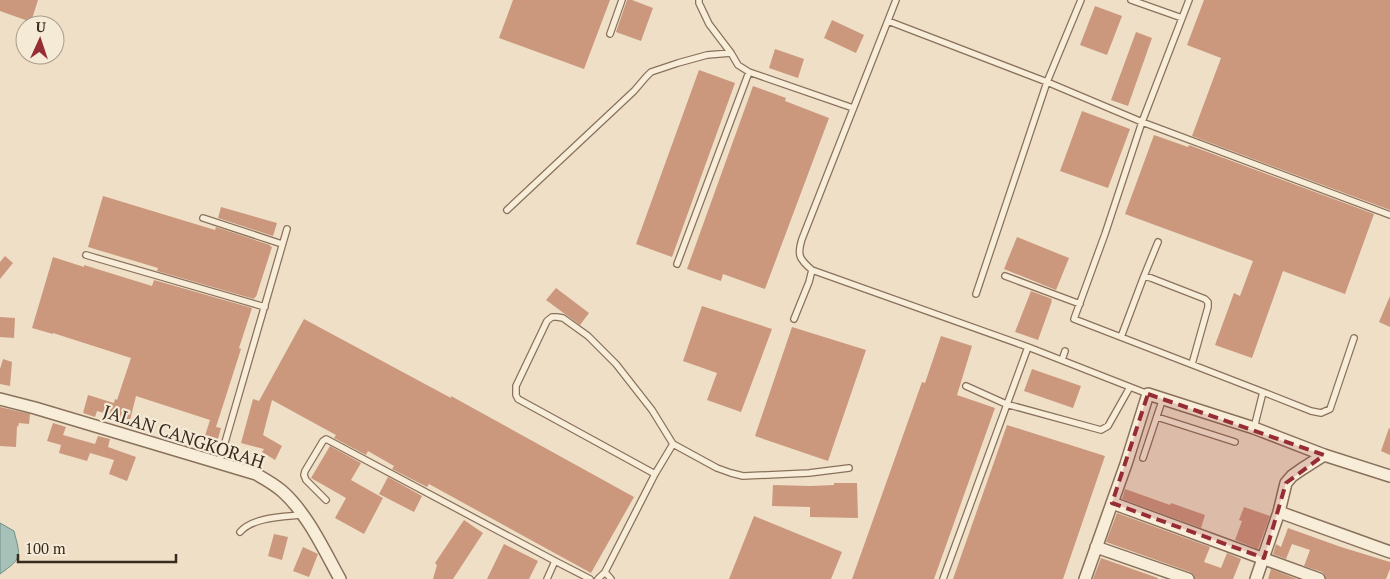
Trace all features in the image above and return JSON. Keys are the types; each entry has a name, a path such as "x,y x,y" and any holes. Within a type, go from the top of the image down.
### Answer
{"street":[{"path":"1085,579 1148,394 1254,428 1324,455 1390,476"},
{"name":"JALAN CANGKORAH","path":"0,399 256,474 269,481 282,492 302,515 340,579"},
{"path":"1256,579 1279,512 1286,483 1297,472 1324,455"},
{"path":"1112,503 1319,579"},
{"path":"1279,512 1390,552"},
{"path":"1096,547 1188,579"}],"lane":[{"path":"610,34 622,0"},
{"path":"699,0 710,24 738,64 748,72 853,108"},
{"path":"896,0 853,108 800,248 799,256 812,270 1028,347 1148,394"},
{"path":"976,294 1047,82 1081,0"},
{"path":"1131,0 1182,18"},
{"path":"1189,0 1142,122 1106,234 1074,320 1311,411 1321,413 1330,409 1354,338"},
{"path":"888,21 1047,82 1142,122 1390,215"},
{"path":"506,210 634,91 651,72 707,55 731,53"},
{"path":"677,264 748,72"},
{"path":"203,218 282,244"},
{"path":"219,463 287,229"},
{"path":"1121,337 1158,242"},
{"path":"86,255 265,307"},
{"path":"794,319 812,270"},
{"path":"1005,276 1080,304"},
{"path":"1144,276 1205,299 1208,302 1192,364"},
{"path":"655,474 518,399 516,386 547,321 552,317 563,318 588,336 616,364 652,410 673,444 718,468 743,476 757,476 809,473 849,468"},
{"path":"944,579 1028,347"},
{"path":"1062,360 1065,351"},
{"path":"966,386 1006,404 1101,430 1108,426 1130,387"},
{"path":"1254,428 1263,392"},
{"path":"1143,458 1163,398"},
{"path":"1157,417 1235,442"},
{"path":"326,500 304,476 305,471 326,439 590,579"},
{"path":"598,579 605,572 655,474 673,444"},
{"path":"240,532 250,523 302,515"},
{"path":"547,579 556,562"},
{"path":"605,572 612,579"}],"highlighted area":[{"path":"1148,394 1324,455 1286,483 1264,558 1112,503"}],"water":[{"path":"0,523 14,531 18,547 18,557 0,574"}],"building":[{"path":"0,0 38,0 33,15 15,16 0,11"},
{"path":"513,0 610,0 584,69 499,38"},
{"path":"627,0 653,8 641,41 616,32"},
{"path":"1204,0 1390,0 1390,210 1192,136 1221,58 1187,45"},
{"path":"1095,6 1122,16 1107,55 1080,45"},
{"path":"832,20 864,35 856,53 824,38"},
{"path":"1136,32 1152,38 1128,106 1111,100"},
{"path":"775,49 804,59 798,78 769,68"},
{"path":"699,70 735,83 672,257 636,244"},
{"path":"753,86 786,98 785,101 829,118 765,289 723,274 721,281 687,269"},
{"path":"1082,111 1130,129 1108,188 1060,171"},
{"path":"1154,135 1188,147 1189,145 1374,214 1345,294 1283,271 1252,358 1215,345 1234,293 1240,296 1253,261 1125,214"},
{"path":"103,196 215,230 216,227 270,245 272,247 256,297 254,299 157,271 158,268 88,247"},
{"path":"221,207 277,223 273,236 218,218"},
{"path":"1017,237 1069,258 1056,290 1004,269"},
{"path":"5,256 13,263 0,279 0,262"},
{"path":"53,257 152,286 154,280 252,308 216,427 221,428 216,446 203,442 210,420 136,396 130,420 97,411 95,417 83,413 88,395 114,403 115,399 117,400 131,358 32,328"},
{"path":"556,288 589,313 580,325 546,300"},
{"path":"1031,291 1052,299 1038,340 1015,332"},
{"path":"1390,296 1390,327 1379,322"},
{"path":"702,306 772,329 741,412 707,400 717,373 683,361"},
{"path":"0,317 15,318 14,338 0,337"},
{"path":"304,319 451,398 451,396 634,497 591,573 429,484 427,487 392,469 394,466 368,451 366,455 334,438 336,435 272,400 263,435 282,446 275,460 262,452 264,449 241,443 253,399 259,401"},
{"path":"792,327 866,350 828,461 755,436"},
{"path":"941,336 972,346 957,395 995,408 934,579 852,579 922,382 925,383"},
{"path":"3,359 12,362 10,386 0,384 0,369"},
{"path":"1032,369 1081,386 1073,408 1024,391"},
{"path":"0,407 30,414 29,424 19,423 17,426 16,447 0,446"},
{"path":"53,423 66,427 63,435 95,444 98,436 110,439 108,447 136,457 127,481 109,474 114,460 90,453 87,461 59,453 61,445 47,441"},
{"path":"1007,425 1105,456 1063,579 953,579"},
{"path":"1390,429 1390,455 1381,451"},
{"path":"330,446 361,463 351,480 383,498 364,534 335,518 346,498 311,478"},
{"path":"388,477 422,496 414,512 379,494"},
{"path":"834,483 857,483 858,518 810,517 810,507 772,506 773,485 810,486 834,485"},
{"path":"1125,489 1205,515 1201,528 1122,499"},
{"path":"1244,507 1270,516 1258,549 1235,540 1242,521 1239,520"},
{"path":"1117,513 1210,547 1204,562 1221,568 1227,553 1241,559 1233,579 1195,579 1194,575 1190,572 1106,542"},
{"path":"754,516 842,552 831,579 729,579"},
{"path":"464,520 483,533 453,579 433,579 437,565 435,563"},
{"path":"1288,528 1390,562 1390,569 1386,579 1326,579 1322,572 1304,566 1310,550 1292,544 1286,559 1273,554 1276,544 1281,547"},
{"path":"274,534 288,537 282,560 268,556"},
{"path":"504,544 538,561 529,579 487,579"},
{"path":"303,547 318,554 309,577 293,571"},
{"path":"1101,558 1158,578 1158,579 1093,579"},
{"path":"1271,569 1297,579 1268,579"}]}
